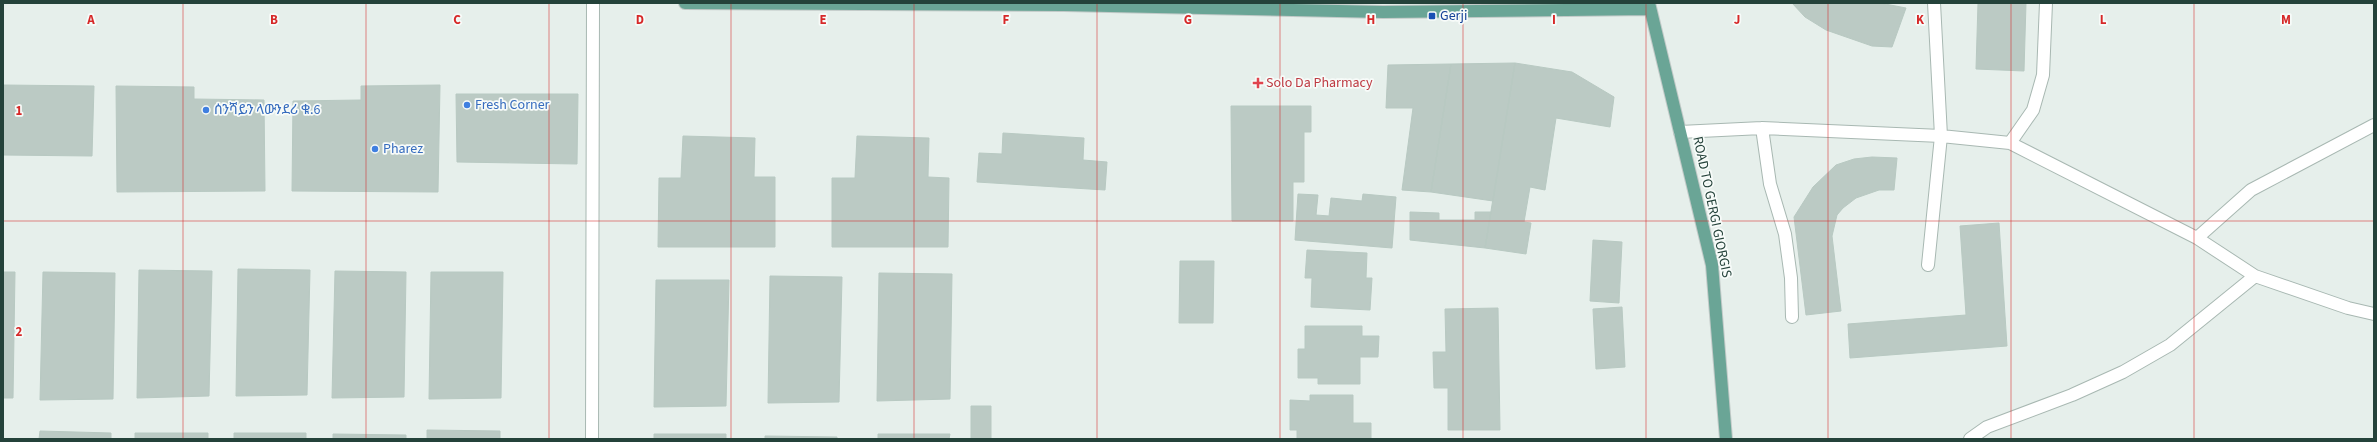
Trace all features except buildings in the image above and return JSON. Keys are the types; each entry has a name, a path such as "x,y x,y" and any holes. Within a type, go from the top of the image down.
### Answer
{"main road":[{"path":"685,3 1382,7 1649,6"},
{"name":"ROAD TO GERGI GIORGIS","path":"1649,6 1712,265 1726,439"}],"street":[{"path":"592,3 592,439"},
{"path":"1928,265 1941,136 1934,3"},
{"path":"2010,143 2033,110 2043,75 2046,3"},
{"path":"2197,238 2251,190 2374,125"},
{"path":"1762,128 1770,184 1785,234 1791,278 1792,317"},
{"path":"1680,132 1762,128 1941,136 2010,143 2197,238 2255,276 2348,308 2374,314"},
{"path":"1970,439 1987,427 2072,395 2123,372 2170,345 2255,276"}],"place":[{"name":"Gerji","path":"1432,16"},
{"name":"Solo Da Pharmacy","path":"1258,83"},
{"name":"Fresh Corner","path":"467,105"},
{"name":"ሰንሻይን ላውንደሪ ቁ.6","path":"206,110"},
{"name":"Pharez","path":"375,149"}]}
